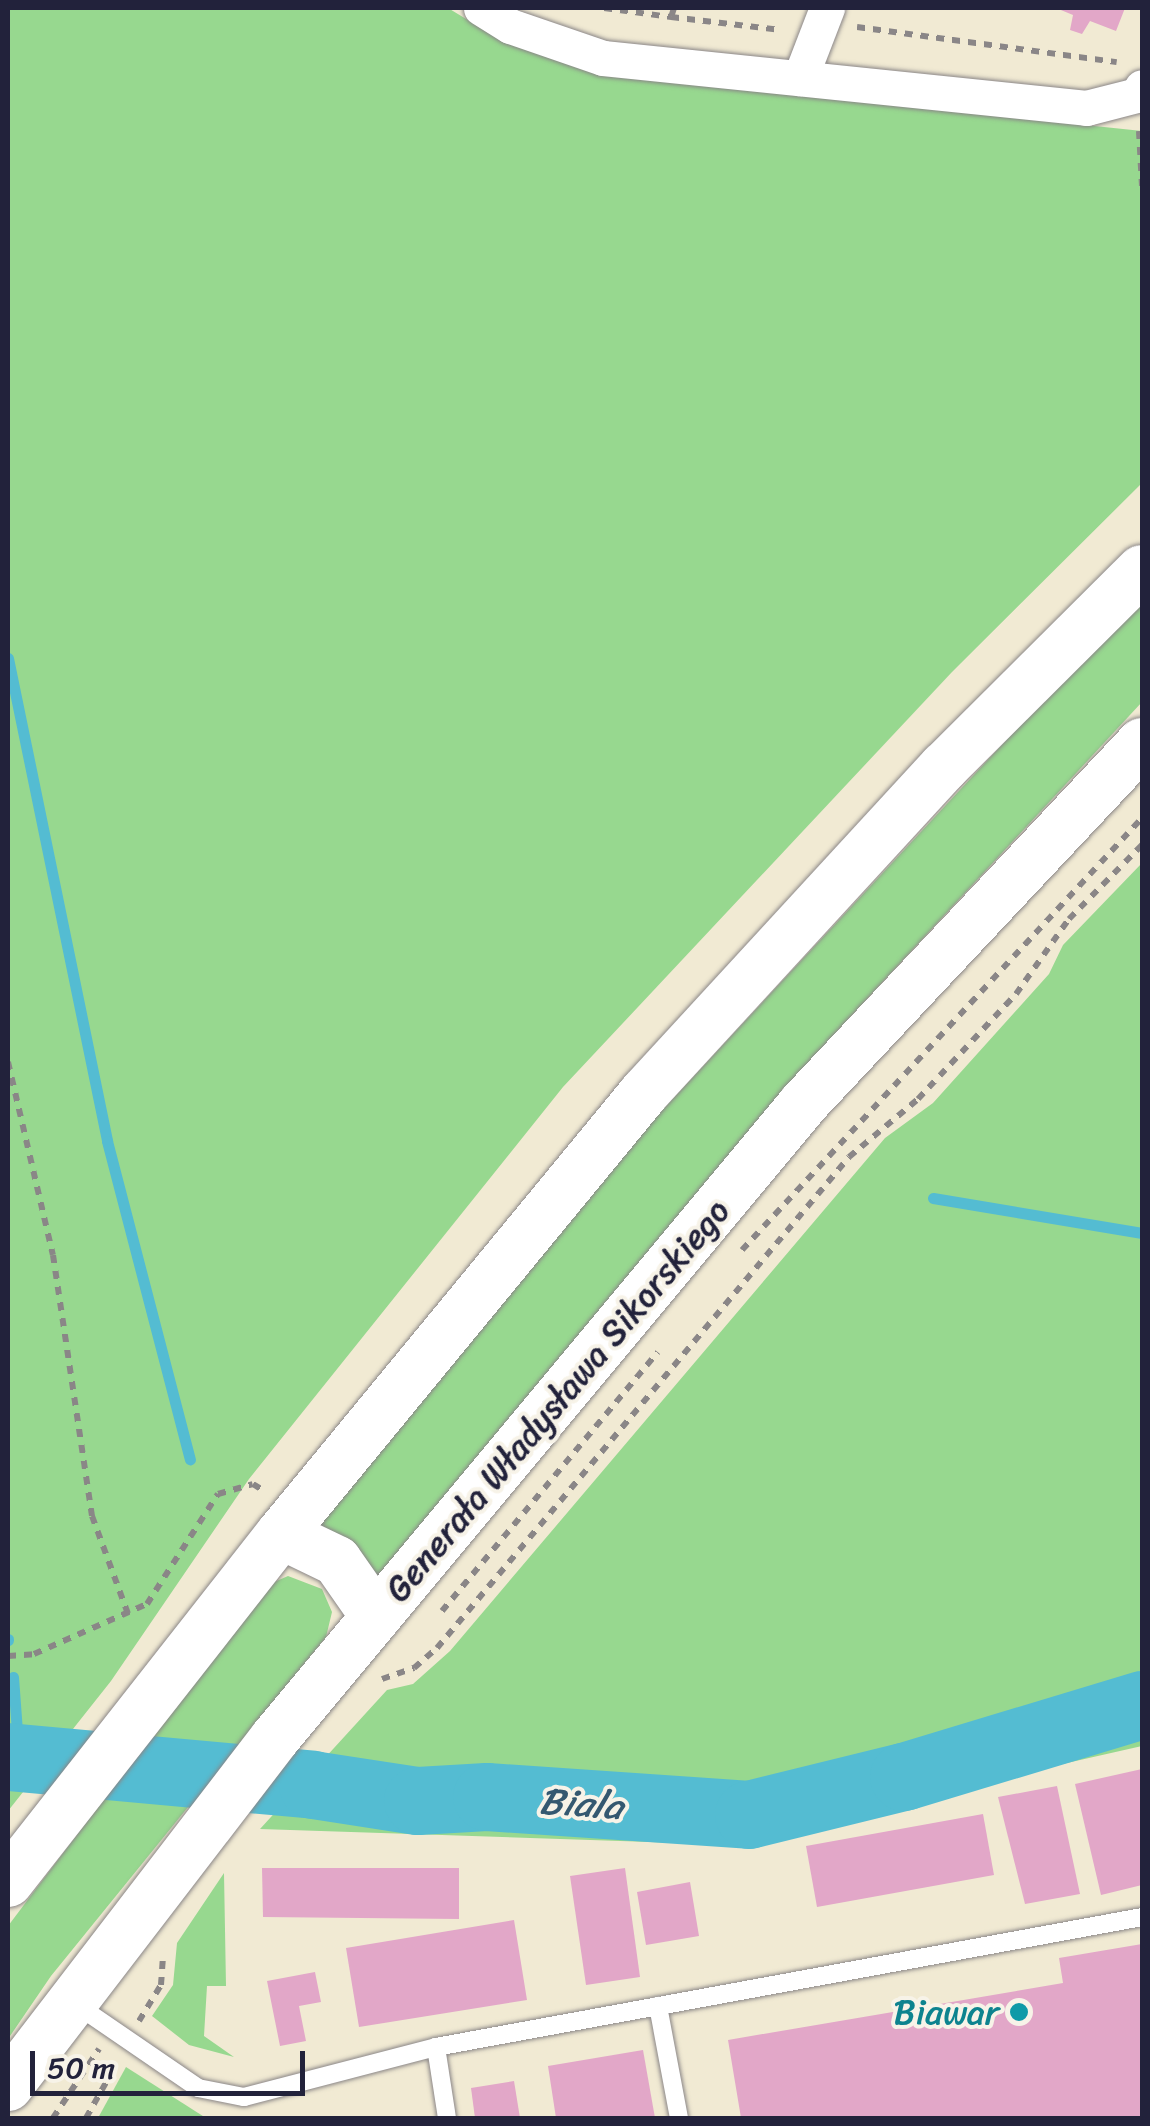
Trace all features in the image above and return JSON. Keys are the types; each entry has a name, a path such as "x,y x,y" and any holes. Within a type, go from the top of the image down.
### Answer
{"main road":[{"path":"8,1882 290,1524 644,1093 944,767 1142,570"},
{"name":"Generała Władysława Sikorskiego","path":"8,2086 69,2000 275,1738 384,1640 804,1103 1142,743"},
{"path":"290,1524 337,1561 384,1640"}],"street":[{"path":"481,8 510,26 603,58 1086,108 1138,82"},
{"path":"800,78 836,16"}],"lane":[{"path":"69,2000 220,2097 244,2097 436,2047 1142,1916"},
{"path":"658,2006 679,2118"},
{"path":"436,2047 447,2118"}],"path":[{"path":"604,8 792,31"},
{"path":"670,18 674,8"},
{"path":"836,16 1138,82 1142,186"},
{"path":"734,1259 1142,818"},
{"path":"384,1640 376,1680 414,1668 438,1648 849,1157 967,1046 1034,972 1069,919 1142,844"},
{"path":"8,1062 52,1255 92,1516 128,1614"},
{"path":"437,1616 660,1348"},
{"path":"8,1656 34,1654 147,1604 167,1580 218,1494 253,1484 290,1524"}],"green space":[{"path":"8,8 448,8 499,39 598,74 1142,131 1142,483 952,672 563,1087 249,1479 111,1681 8,1811"},
{"path":"1142,594 1142,702 790,1082 372,1583 354,1543 310,1533 655,1118"},
{"path":"1142,863 1142,1746 710,1844 260,1829 387,1690 413,1684 450,1651 885,1138 933,1103 1049,974 1063,945"},
{"path":"288,1576 322,1589 332,1612 326,1637 51,1976 8,2039 8,1926 265,1586"},
{"path":"224,1873 226,1986 207,1986 204,2036 234,2057 189,2045 152,2016 173,1985 177,1943"},
{"path":"126,2067 206,2118 98,2118"}],"building":[{"path":"1056,8 1125,8 1116,31 1090,21 1082,34 1070,30 1073,15"},
{"path":"1142,1769 1142,1885 1101,1895 1075,1784"},
{"path":"1057,1786 1080,1894 1025,1904 998,1797"},
{"path":"983,1814 994,1875 817,1907 806,1846"},
{"path":"262,1868 459,1868 459,1919 263,1917"},
{"path":"625,1868 640,1977 586,1985 570,1876"},
{"path":"690,1882 699,1936 646,1945 637,1892"},
{"path":"514,1920 527,2000 359,2027 346,1948"},
{"name":"Biawar","path":"1142,1944 1142,2118 741,2118 728,2040 1063,1983 1059,1958"},
{"path":"315,1972 321,2002 299,2006 306,2041 280,2046 267,1981"},
{"path":"643,2050 655,2118 556,2118 548,2066"},
{"path":"514,2081 520,2118 475,2118 471,2088"}],"waterway":[{"path":"8,658 107,1141 190,1459"},
{"path":"933,1198 1142,1233"},
{"path":"13,1677 19,1758"},
{"name":"Biala","path":"8,1757 313,1785 418,1801 487,1797 749,1815 904,1777 1142,1705"}],"place":[{"name":"Biawar","path":"1019,2012"}]}
